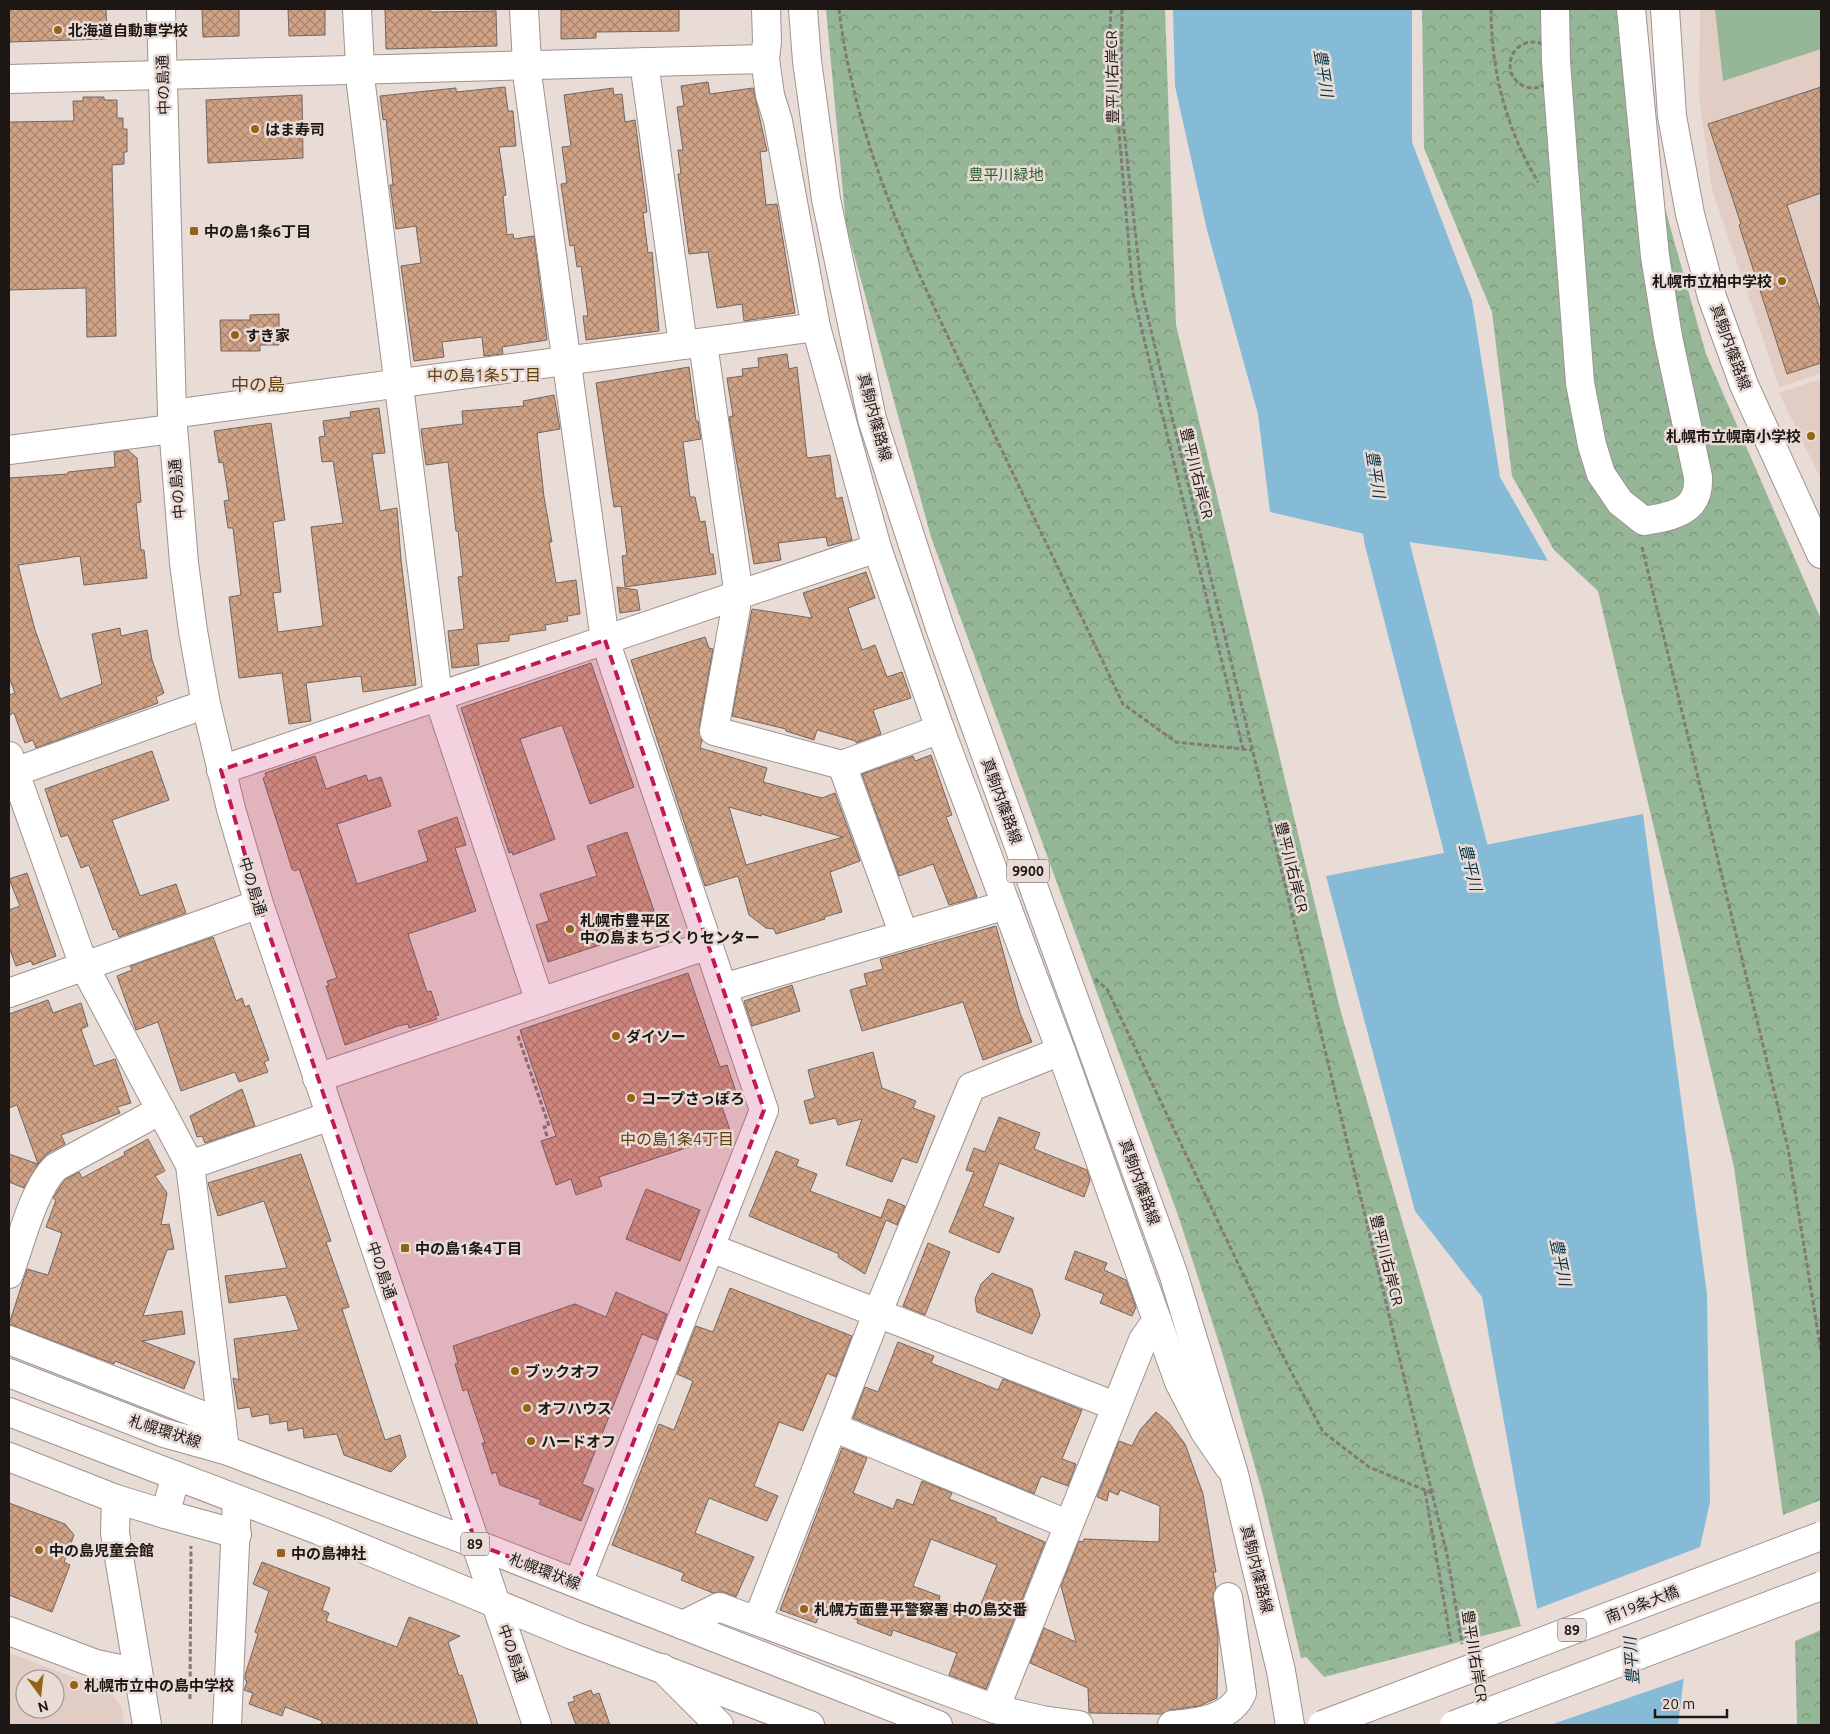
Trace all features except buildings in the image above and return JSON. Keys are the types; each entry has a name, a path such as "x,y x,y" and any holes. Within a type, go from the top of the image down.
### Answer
{"street":[{"name":"中の島通","path":"161,9 172,421 184,563 193,631 206,704 221,770 258,904 537,1725"},
{"path":"357,9 359,69 438,696 540,1002"},
{"path":"524,9 526,66 605,640 764,1110 578,1583"},
{"path":"766,9 767,41 765,59 816,327 876,548 940,729 1061,1051 1179,1382 1205,1432 1234,1474"},
{"name":"真駒内篠路線","path":"803,9 807,61 826,199 872,419 940,628 1173,1273 1234,1474 1282,1670 1290,1725"},
{"path":"1555,9 1556,62 1580,383 1592,445 1601,474 1620,502 1644,521 1670,515 1690,504 1697,497 1699,489 1668,337 1654,256 1631,9"},
{"name":"真駒内篠路線","path":"1665,9 1672,116 1690,214 1712,297 1744,385 1821,554"},
{"path":"9,79 765,59"},
{"path":"644,62 737,582 737,595 714,731 842,765 940,729"},
{"path":"9,450 398,383 816,327"},
{"path":"221,770 876,548"},
{"path":"206,704 11,767 84,966 190,1165 225,1450"},
{"path":"842,765 904,935"},
{"path":"9,993 258,904"},
{"path":"723,988 1006,905"},
{"path":"317,1078 708,945"},
{"path":"757,1621 877,1314 971,1087 1061,1051"},
{"path":"9,1274 39,1192 50,1173 56,1167 160,1110"},
{"path":"190,1165 330,1116"},
{"path":"710,1248 1115,1406"},
{"path":"995,1709 1115,1406 1143,1340 1157,1320"},
{"path":"9,1340 222,1423"},
{"name":"札幌環状線","path":"9,1373 164,1433 225,1450 476,1544 938,1725"},
{"path":"9,1412 318,1530 496,1604 810,1725"},
{"path":"833,1427 1067,1524"},
{"path":"9,1457 116,1499 237,1534"},
{"path":"165,1514 176,1476"},
{"path":"116,1499 115,1534 147,1725"},
{"path":"231,1724 237,1500"},
{"name":"南19条大橋","path":"1321,1725 1821,1536"},
{"path":"1454,1725 1821,1586"},
{"path":"1185,1725 1228,1712 1237,1704 1242,1693 1228,1597"},
{"path":"683,1625 720,1607 995,1709 1042,1720 1079,1725"},
{"path":"9,1631 96,1664 138,1673"},
{"path":"662,1668 720,1725"}],"path":[{"path":"839,9 857,97 870,144 921,281 1123,704 1176,742 1252,750"},
{"path":"1111,9 1111,38 1133,293 1243,749"},
{"name":"豊平川右岸CR","path":"1122,9 1121,103 1142,293 1448,1559 1462,1647"},
{"path":"1491,9 1492,41 1501,96 1516,140 1542,190"},
{"path":"1634,512 1788,1148 1821,1351"},
{"path":"1093,977 1106,989 1275,1341 1323,1432 1369,1467 1432,1493"},
{"path":"517,1033 549,1126 544,1127 548,1139"},
{"path":"1425,1490 1451,1642"},
{"path":"190,1699 191,1545"}],"highlighted area":[{"path":"605,640 764,1110 578,1583 476,1544 259,904 221,770"}],"shaded area":[{"name":"札幌市立柏中学校","path":"1700,9 1821,9 1821,373 1779,387 1712,189 1699,97"},
{"name":"札幌市立幌南小学校","path":"1821,379 1821,479 1779,393"},
{"name":"札幌市立中の島中学校","path":"9,1653 52,1669 15,1669 15,1719 65,1719 65,1674 110,1691 121,1706 125,1725 9,1725"}],"green space":[{"name":"豊平川緑地","path":"826,9 1165,9 1176,325 1340,1009 1521,1626 1324,1677 1306,1657 1301,1658 1263,1495 1225,1362 1179,1218 931,537 846,225"},
{"path":"1422,9 1638,9 1657,180 1706,354 1821,619 1821,1500 1783,1515 1734,1167 1598,591 1554,550 1512,476 1492,312 1424,148"},
{"path":"1715,9 1821,9 1821,49 1723,81"},
{"path":"1821,1630 1821,1725 1797,1725 1795,1641"}],"water":[{"path":"1173,9 1412,9 1412,142 1472,300 1500,477 1548,561 1386,539 1270,512 1258,414 1207,230 1175,86"},
{"path":"1643,814 1707,1294 1710,1502 1700,1547 1678,1725 1552,1725 1537,1608 1482,1297 1415,1211 1326,876"}],"pier":[{"path":"1703,1546 1686,1678 1550,1725 1534,1610"}],"waterway":[{"name":"豊平川","path":"1377,480 1386,539 1481,908"}],"place":[{"name":"北海道自動車学校","path":"58,30"},
{"name":"はま寿司","path":"255,129"},
{"name":"中の島1条6丁目","path":"194,231"},
{"name":"札幌市立柏中学校","path":"1782,281"},
{"name":"すき家","path":"235,335"},
{"name":"札幌市立幌南小学校","path":"1811,436"},
{"name":"札幌市豊平区 中の島まちづくりセンター","path":"570,929"},
{"name":"ダイソー","path":"616,1036"},
{"name":"コープさっぽろ","path":"631,1098"},
{"name":"中の島1条4丁目","path":"405,1248"},
{"name":"ブックオフ","path":"515,1371"},
{"name":"オフハウス","path":"527,1408"},
{"name":"ハードオフ","path":"531,1441"},
{"name":"中の島児童会館","path":"39,1550"},
{"name":"中の島神社","path":"281,1553"},
{"name":"札幌方面豊平警察署 中の島交番","path":"804,1609"},
{"name":"札幌市立中の島中学校","path":"74,1685"}],"district":[{"name":"中の島1条5丁目","path":"484,375"},
{"name":"中の島","path":"258,384"},
{"name":"中の島1条4丁目","path":"677,1139"}]}
